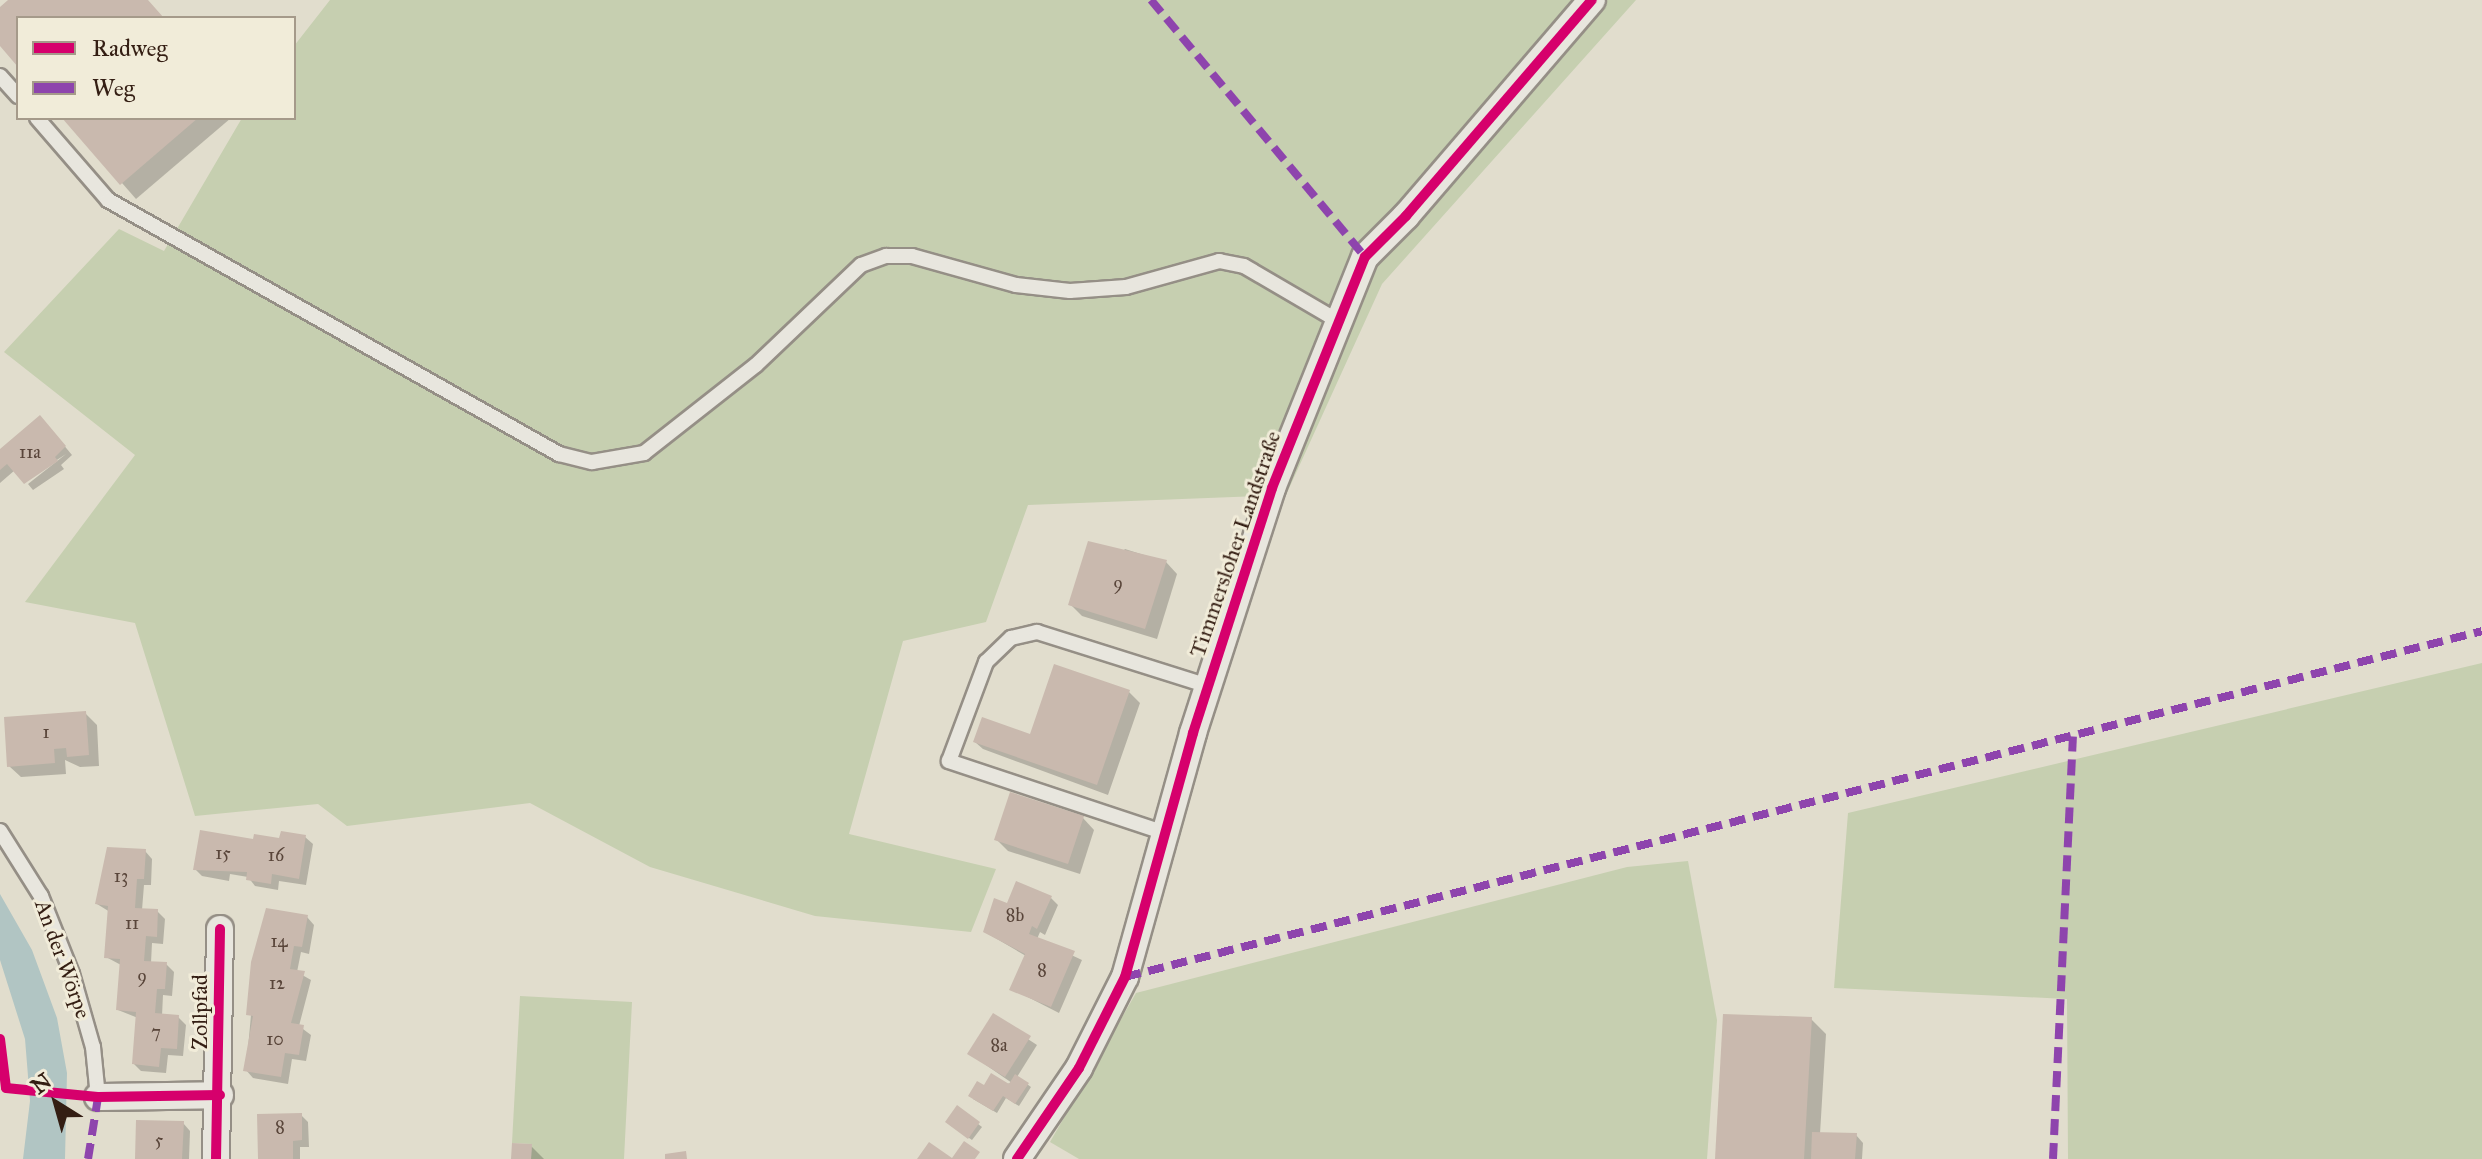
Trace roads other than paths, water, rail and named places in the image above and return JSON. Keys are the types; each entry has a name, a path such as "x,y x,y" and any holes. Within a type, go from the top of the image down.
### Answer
{"street":[{"name":"Timmersloher Landstraße","path":"1017,1159 1079,1068 1125,977 1208,686 1272,488 1365,257 1592,0"},
{"name":"Zollpfad","path":"216,1159 220,1095 220,929"},
{"path":"98,1097 220,1095"}],"lane":[{"path":"0,76 16,94"},
{"path":"39,120 108,200 559,454 592,462 644,453 756,365 861,265 886,256 912,256 1016,285 1070,291 1126,287 1219,261 1244,266 1338,321"},
{"path":"1165,833 949,761 986,662 1011,638 1037,632 1208,686"},
{"name":"An der Wörpe","path":"0,831 41,896 72,974 93,1047 98,1097"}]}
